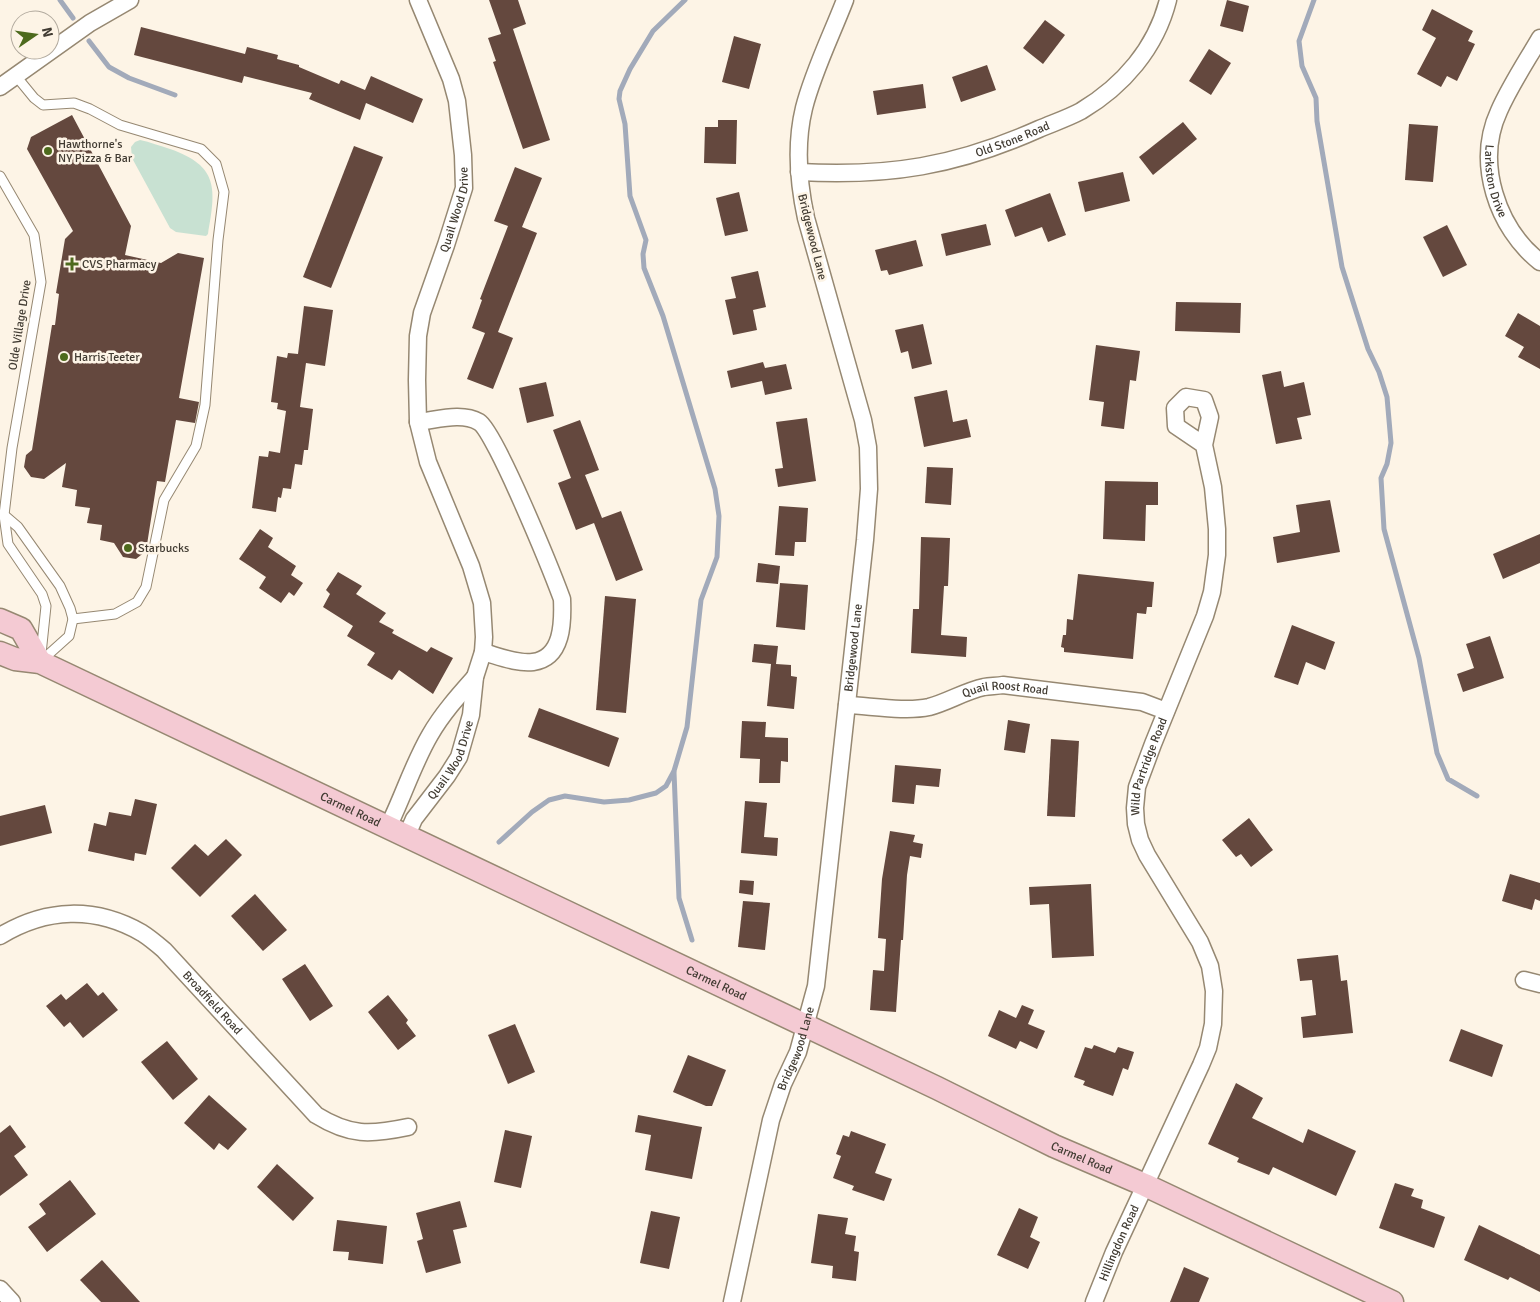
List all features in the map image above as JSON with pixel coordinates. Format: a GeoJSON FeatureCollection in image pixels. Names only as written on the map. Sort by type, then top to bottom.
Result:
{"type":"FeatureCollection","features":[{"type":"Feature","properties":{"kind":"main road"},"geometry":{"type":"LineString","coordinates":[[0,620],[21,629],[40,662]]}},
{"type":"Feature","properties":{"kind":"main road","name":"Carmel Road"},"geometry":{"type":"LineString","coordinates":[[0,653],[15,660],[40,662],[1054,1146],[1145,1185],[1392,1302]]}},
{"type":"Feature","properties":{"kind":"street"},"geometry":{"type":"LineString","coordinates":[[0,87],[90,23],[130,0]]}},
{"type":"Feature","properties":{"kind":"street","name":"Quail Wood Drive"},"geometry":{"type":"LineString","coordinates":[[397,831],[414,819],[459,757],[471,715],[475,677],[483,652],[484,637],[482,603],[471,566],[428,462],[418,422],[416,380],[418,336],[422,313],[464,188],[463,154],[456,101],[451,80],[418,0]]}},
{"type":"Feature","properties":{"kind":"street","name":"Bridgewood Lane"},"geometry":{"type":"LineString","coordinates":[[732,1302],[771,1120],[798,1052],[816,986],[870,489],[868,447],[864,420],[806,218],[799,172],[799,136],[804,108],[810,87],[846,0]]}},
{"type":"Feature","properties":{"kind":"street","name":"Old Stone Road"},"geometry":{"type":"LineString","coordinates":[[799,172],[829,174],[877,173],[941,164],[987,151],[1080,111],[1106,95],[1134,66],[1157,30],[1168,0]]}},
{"type":"Feature","properties":{"kind":"street","name":"Larkston Drive"},"geometry":{"type":"LineString","coordinates":[[1540,38],[1498,112],[1491,138],[1490,164],[1496,199],[1506,223],[1521,244],[1540,262]]}},
{"type":"Feature","properties":{"kind":"street"},"geometry":{"type":"LineString","coordinates":[[418,422],[464,417],[477,421],[484,426],[499,452],[562,598],[563,615],[558,643],[549,654],[532,662],[483,652]]}},
{"type":"Feature","properties":{"kind":"street","name":"Wild Partridge Road"},"geometry":{"type":"LineString","coordinates":[[1145,1185],[1202,1065],[1212,1031],[1214,1014],[1214,992],[1210,966],[1200,942],[1147,855],[1136,824],[1135,808],[1137,787],[1205,616],[1212,592],[1217,555],[1218,528],[1214,495],[1204,445]]}},
{"type":"Feature","properties":{"kind":"street","name":"Quail Wood Drive"},"geometry":{"type":"LineString","coordinates":[[397,831],[414,764],[430,733],[455,699],[475,677]]}},
{"type":"Feature","properties":{"kind":"street","name":"Quail Roost Road"},"geometry":{"type":"LineString","coordinates":[[847,705],[922,708],[952,700],[967,692],[985,687],[1004,686],[1142,702],[1166,711]]}},
{"type":"Feature","properties":{"kind":"street","name":"Broadfield Road"},"geometry":{"type":"LineString","coordinates":[[0,936],[18,925],[34,919],[59,914],[76,913],[101,916],[122,923],[144,934],[164,950],[316,1114],[342,1128],[357,1132],[380,1133],[408,1127]]}},
{"type":"Feature","properties":{"kind":"street"},"geometry":{"type":"LineString","coordinates":[[1524,980],[1540,984]]}},
{"type":"Feature","properties":{"kind":"street","name":"Hillingdon Road"},"geometry":{"type":"LineString","coordinates":[[1094,1302],[1145,1185]]}},
{"type":"Feature","properties":{"kind":"street"},"geometry":{"type":"LineString","coordinates":[[0,1289],[12,1302]]}},
{"type":"Feature","properties":{"kind":"lane"},"geometry":{"type":"LineString","coordinates":[[16,76],[34,98],[43,105],[74,103],[120,125],[201,149],[216,164],[224,192],[218,240],[205,405],[196,446],[164,500],[146,587],[137,602],[115,614],[73,619]]}},
{"type":"Feature","properties":{"kind":"lane","name":"Olde Village Drive"},"geometry":{"type":"LineString","coordinates":[[0,176],[34,235],[41,282],[12,448],[4,515],[8,544],[42,594],[46,606],[40,662]]}},
{"type":"Feature","properties":{"kind":"lane"},"geometry":{"type":"LineString","coordinates":[[4,515],[18,527],[60,586],[73,619],[69,636],[40,662]]}},
{"type":"Feature","properties":{"kind":"green space"},"geometry":{"type":"Polygon","coordinates":[[[140,140],[186,156],[198,163],[206,172],[210,181],[212,204],[208,234],[206,236],[176,232],[170,228],[132,158],[131,147],[140,140]]]}},
{"type":"Feature","properties":{"kind":"building"},"geometry":{"type":"Polygon","coordinates":[[[489,0],[518,0],[526,24],[513,29],[550,140],[523,149],[493,62],[496,61],[488,38],[501,34],[489,0]]]}},
{"type":"Feature","properties":{"kind":"building"},"geometry":{"type":"Polygon","coordinates":[[[1227,0],[1249,6],[1243,32],[1220,26],[1227,0]]]}},
{"type":"Feature","properties":{"kind":"building"},"geometry":{"type":"Polygon","coordinates":[[[1432,9],[1473,31],[1468,41],[1475,44],[1457,81],[1447,76],[1441,87],[1417,74],[1436,38],[1422,30],[1432,9]]]}},
{"type":"Feature","properties":{"kind":"building"},"geometry":{"type":"Polygon","coordinates":[[[1045,20],[1065,35],[1043,64],[1023,48],[1045,20]]]}},
{"type":"Feature","properties":{"kind":"building"},"geometry":{"type":"Polygon","coordinates":[[[141,27],[245,54],[247,47],[278,55],[277,59],[299,65],[299,67],[339,84],[341,80],[365,90],[371,76],[423,99],[413,123],[366,103],[360,120],[309,99],[312,93],[244,76],[242,83],[134,55],[141,27]]]}},
{"type":"Feature","properties":{"kind":"building"},"geometry":{"type":"Polygon","coordinates":[[[734,36],[761,44],[749,89],[722,82],[734,36]]]}},
{"type":"Feature","properties":{"kind":"building"},"geometry":{"type":"Polygon","coordinates":[[[1209,49],[1231,63],[1211,95],[1189,81],[1209,49]]]}},
{"type":"Feature","properties":{"kind":"building"},"geometry":{"type":"Polygon","coordinates":[[[987,65],[996,90],[961,102],[952,77],[987,65]]]}},
{"type":"Feature","properties":{"kind":"building"},"geometry":{"type":"Polygon","coordinates":[[[923,84],[926,108],[877,115],[873,91],[923,84]]]}},
{"type":"Feature","properties":{"kind":"building"},"geometry":{"type":"Polygon","coordinates":[[[72,115],[131,226],[125,255],[161,263],[178,253],[204,258],[179,398],[199,402],[195,423],[176,420],[165,482],[157,481],[146,551],[136,559],[123,557],[114,543],[100,540],[102,525],[87,523],[90,508],[75,506],[77,490],[62,487],[66,463],[44,479],[31,477],[24,467],[26,455],[32,450],[52,325],[55,325],[59,294],[56,293],[65,239],[73,231],[27,149],[31,137],[72,115]]]}},
{"type":"Feature","properties":{"kind":"building"},"geometry":{"type":"Polygon","coordinates":[[[718,120],[737,120],[736,164],[704,163],[705,127],[718,127],[718,120]]]}},
{"type":"Feature","properties":{"kind":"building"},"geometry":{"type":"Polygon","coordinates":[[[1183,122],[1197,139],[1153,175],[1139,157],[1183,122]]]}},
{"type":"Feature","properties":{"kind":"building"},"geometry":{"type":"Polygon","coordinates":[[[1409,124],[1438,126],[1433,182],[1405,180],[1409,124]]]}},
{"type":"Feature","properties":{"kind":"building"},"geometry":{"type":"Polygon","coordinates":[[[354,146],[383,157],[331,288],[303,277],[354,146]]]}},
{"type":"Feature","properties":{"kind":"building"},"geometry":{"type":"Polygon","coordinates":[[[515,167],[542,178],[522,227],[537,233],[498,332],[513,338],[493,389],[467,379],[485,333],[472,328],[482,300],[480,299],[508,226],[494,221],[515,167]]]}},
{"type":"Feature","properties":{"kind":"building"},"geometry":{"type":"Polygon","coordinates":[[[1123,172],[1130,201],[1085,212],[1078,182],[1123,172]]]}},
{"type":"Feature","properties":{"kind":"building"},"geometry":{"type":"Polygon","coordinates":[[[739,192],[748,231],[725,236],[716,198],[739,192]]]}},
{"type":"Feature","properties":{"kind":"building"},"geometry":{"type":"Polygon","coordinates":[[[1050,193],[1066,235],[1048,242],[1042,227],[1015,237],[1005,210],[1050,193]]]}},
{"type":"Feature","properties":{"kind":"building"},"geometry":{"type":"Polygon","coordinates":[[[986,224],[991,245],[946,256],[941,234],[986,224]]]}},
{"type":"Feature","properties":{"kind":"building"},"geometry":{"type":"Polygon","coordinates":[[[1447,225],[1467,265],[1443,277],[1423,237],[1447,225]]]}},
{"type":"Feature","properties":{"kind":"building"},"geometry":{"type":"Polygon","coordinates":[[[916,240],[923,266],[889,275],[887,270],[881,271],[875,250],[916,240]]]}},
{"type":"Feature","properties":{"kind":"building"},"geometry":{"type":"Polygon","coordinates":[[[758,271],[766,307],[753,310],[757,330],[733,335],[725,300],[736,298],[731,277],[758,271]]]}},
{"type":"Feature","properties":{"kind":"building"},"geometry":{"type":"Polygon","coordinates":[[[1176,302],[1241,303],[1240,333],[1175,331],[1176,302]]]}},
{"type":"Feature","properties":{"kind":"building"},"geometry":{"type":"Polygon","coordinates":[[[304,306],[333,310],[325,366],[306,363],[300,407],[313,409],[308,450],[304,450],[302,465],[295,464],[291,489],[283,488],[281,498],[278,497],[276,512],[252,508],[259,456],[268,457],[269,451],[280,453],[286,411],[277,409],[278,403],[271,402],[277,356],[287,358],[288,353],[298,354],[304,306]]]}},
{"type":"Feature","properties":{"kind":"building"},"geometry":{"type":"Polygon","coordinates":[[[1518,313],[1540,326],[1540,369],[1518,357],[1524,347],[1505,336],[1518,313]]]}},
{"type":"Feature","properties":{"kind":"building"},"geometry":{"type":"Polygon","coordinates":[[[923,324],[932,364],[912,369],[908,351],[901,353],[895,330],[923,324]]]}},
{"type":"Feature","properties":{"kind":"building"},"geometry":{"type":"Polygon","coordinates":[[[1096,345],[1140,351],[1136,381],[1130,380],[1124,429],[1101,426],[1104,402],[1089,400],[1096,345]]]}},
{"type":"Feature","properties":{"kind":"building"},"geometry":{"type":"Polygon","coordinates":[[[763,362],[765,368],[786,364],[792,389],[765,395],[762,381],[731,388],[727,371],[763,362]]]}},
{"type":"Feature","properties":{"kind":"building"},"geometry":{"type":"Polygon","coordinates":[[[1281,371],[1284,387],[1304,382],[1311,415],[1297,418],[1302,439],[1276,444],[1262,375],[1281,371]]]}},
{"type":"Feature","properties":{"kind":"building"},"geometry":{"type":"Polygon","coordinates":[[[546,382],[554,416],[527,423],[519,388],[546,382]]]}},
{"type":"Feature","properties":{"kind":"building"},"geometry":{"type":"Polygon","coordinates":[[[947,390],[953,422],[967,419],[971,437],[924,447],[914,397],[947,390]]]}},
{"type":"Feature","properties":{"kind":"building"},"geometry":{"type":"Polygon","coordinates":[[[807,418],[816,481],[778,487],[775,469],[783,468],[776,422],[807,418]]]}},
{"type":"Feature","properties":{"kind":"building"},"geometry":{"type":"Polygon","coordinates":[[[580,420],[599,470],[585,475],[602,518],[621,511],[643,570],[616,581],[594,523],[576,530],[558,483],[571,478],[553,430],[580,420]]]}},
{"type":"Feature","properties":{"kind":"building"},"geometry":{"type":"Polygon","coordinates":[[[927,467],[953,468],[951,505],[925,503],[927,467]]]}},
{"type":"Feature","properties":{"kind":"building"},"geometry":{"type":"Polygon","coordinates":[[[1105,481],[1158,482],[1158,505],[1146,505],[1145,541],[1103,539],[1105,481]]]}},
{"type":"Feature","properties":{"kind":"building"},"geometry":{"type":"Polygon","coordinates":[[[1330,500],[1340,552],[1277,563],[1273,537],[1300,532],[1296,505],[1330,500]]]}},
{"type":"Feature","properties":{"kind":"building"},"geometry":{"type":"Polygon","coordinates":[[[779,506],[808,508],[806,542],[795,542],[794,556],[775,555],[779,506]]]}},
{"type":"Feature","properties":{"kind":"building"},"geometry":{"type":"Polygon","coordinates":[[[260,529],[273,538],[268,547],[296,566],[291,575],[303,583],[294,596],[289,592],[281,603],[259,588],[266,577],[239,559],[260,529]]]}},
{"type":"Feature","properties":{"kind":"building"},"geometry":{"type":"Polygon","coordinates":[[[1540,534],[1540,563],[1503,579],[1493,554],[1540,534]]]}},
{"type":"Feature","properties":{"kind":"building"},"geometry":{"type":"Polygon","coordinates":[[[921,537],[950,538],[948,586],[944,586],[941,635],[967,637],[966,657],[911,653],[913,609],[919,609],[921,537]]]}},
{"type":"Feature","properties":{"kind":"building"},"geometry":{"type":"Polygon","coordinates":[[[758,563],[780,566],[778,584],[756,582],[758,563]]]}},
{"type":"Feature","properties":{"kind":"building"},"geometry":{"type":"Polygon","coordinates":[[[338,572],[362,586],[356,594],[386,613],[379,622],[394,630],[392,633],[427,652],[431,647],[453,658],[433,694],[399,670],[392,680],[367,665],[375,653],[347,636],[353,626],[323,607],[330,594],[326,590],[338,572]]]}},
{"type":"Feature","properties":{"kind":"building"},"geometry":{"type":"Polygon","coordinates":[[[1078,574],[1154,582],[1152,607],[1147,607],[1146,614],[1137,613],[1133,659],[1064,652],[1064,648],[1061,647],[1063,635],[1066,635],[1067,619],[1073,620],[1078,574]]]}},
{"type":"Feature","properties":{"kind":"building"},"geometry":{"type":"Polygon","coordinates":[[[780,583],[808,585],[805,630],[776,627],[780,583]]]}},
{"type":"Feature","properties":{"kind":"building"},"geometry":{"type":"Polygon","coordinates":[[[605,596],[636,599],[626,713],[596,710],[605,596]]]}},
{"type":"Feature","properties":{"kind":"building"},"geometry":{"type":"Polygon","coordinates":[[[1292,625],[1335,642],[1325,670],[1306,662],[1298,685],[1274,677],[1292,625]]]}},
{"type":"Feature","properties":{"kind":"building"},"geometry":{"type":"Polygon","coordinates":[[[1490,636],[1504,678],[1463,692],[1457,674],[1474,668],[1466,644],[1490,636]]]}},
{"type":"Feature","properties":{"kind":"building"},"geometry":{"type":"Polygon","coordinates":[[[754,644],[778,646],[776,664],[791,665],[791,676],[797,677],[794,709],[767,706],[771,664],[752,662],[754,644]]]}},
{"type":"Feature","properties":{"kind":"building"},"geometry":{"type":"Polygon","coordinates":[[[539,708],[619,738],[609,767],[528,737],[539,708]]]}},
{"type":"Feature","properties":{"kind":"building"},"geometry":{"type":"Polygon","coordinates":[[[1008,720],[1030,724],[1025,753],[1004,750],[1008,720]]]}},
{"type":"Feature","properties":{"kind":"building"},"geometry":{"type":"Polygon","coordinates":[[[742,721],[766,722],[765,737],[788,738],[788,762],[781,761],[780,783],[759,783],[760,759],[740,758],[742,721]]]}},
{"type":"Feature","properties":{"kind":"building"},"geometry":{"type":"Polygon","coordinates":[[[1051,739],[1079,741],[1075,817],[1047,816],[1051,739]]]}},
{"type":"Feature","properties":{"kind":"building"},"geometry":{"type":"Polygon","coordinates":[[[895,765],[941,769],[939,787],[916,785],[914,804],[892,802],[895,765]]]}},
{"type":"Feature","properties":{"kind":"building"},"geometry":{"type":"Polygon","coordinates":[[[135,799],[157,804],[146,855],[135,853],[134,861],[88,851],[94,823],[106,826],[109,812],[131,816],[135,799]]]}},
{"type":"Feature","properties":{"kind":"building"},"geometry":{"type":"Polygon","coordinates":[[[745,801],[767,803],[764,837],[778,838],[777,856],[741,853],[745,801]]]}},
{"type":"Feature","properties":{"kind":"building"},"geometry":{"type":"Polygon","coordinates":[[[45,805],[52,833],[0,846],[0,816],[45,805]]]}},
{"type":"Feature","properties":{"kind":"building"},"geometry":{"type":"Polygon","coordinates":[[[1249,818],[1273,850],[1251,867],[1241,854],[1236,857],[1222,840],[1249,818]]]}},
{"type":"Feature","properties":{"kind":"building"},"geometry":{"type":"Polygon","coordinates":[[[890,831],[915,835],[913,842],[923,844],[921,858],[910,856],[896,1012],[870,1010],[873,970],[884,971],[886,939],[878,938],[882,879],[890,831]]]}},
{"type":"Feature","properties":{"kind":"building"},"geometry":{"type":"Polygon","coordinates":[[[226,839],[242,855],[200,897],[171,868],[195,844],[208,856],[226,839]]]}},
{"type":"Feature","properties":{"kind":"building"},"geometry":{"type":"Polygon","coordinates":[[[1510,874],[1540,883],[1540,901],[1535,899],[1532,910],[1502,901],[1510,874]]]}},
{"type":"Feature","properties":{"kind":"building"},"geometry":{"type":"Polygon","coordinates":[[[740,880],[754,881],[753,895],[739,893],[740,880]]]}},
{"type":"Feature","properties":{"kind":"building"},"geometry":{"type":"Polygon","coordinates":[[[1091,884],[1094,956],[1052,958],[1049,904],[1030,905],[1029,887],[1091,884]]]}},
{"type":"Feature","properties":{"kind":"building"},"geometry":{"type":"Polygon","coordinates":[[[255,894],[287,930],[263,951],[231,916],[255,894]]]}},
{"type":"Feature","properties":{"kind":"building"},"geometry":{"type":"Polygon","coordinates":[[[743,901],[770,903],[765,950],[738,947],[743,901]]]}},
{"type":"Feature","properties":{"kind":"building"},"geometry":{"type":"Polygon","coordinates":[[[1338,955],[1341,981],[1347,980],[1353,1033],[1303,1038],[1301,1017],[1316,1015],[1312,980],[1300,981],[1297,959],[1338,955]]]}},
{"type":"Feature","properties":{"kind":"building"},"geometry":{"type":"Polygon","coordinates":[[[305,964],[333,1006],[310,1021],[282,979],[305,964]]]}},
{"type":"Feature","properties":{"kind":"building"},"geometry":{"type":"Polygon","coordinates":[[[87,983],[98,996],[103,992],[118,1010],[83,1038],[70,1022],[64,1027],[46,1006],[61,994],[66,1000],[87,983]]]}},
{"type":"Feature","properties":{"kind":"building"},"geometry":{"type":"Polygon","coordinates":[[[388,995],[408,1020],[406,1023],[416,1036],[398,1050],[368,1012],[388,995]]]}},
{"type":"Feature","properties":{"kind":"building"},"geometry":{"type":"Polygon","coordinates":[[[1022,1005],[1034,1010],[1028,1024],[1045,1031],[1037,1049],[1020,1041],[1016,1049],[988,1036],[999,1010],[1016,1018],[1022,1005]]]}},
{"type":"Feature","properties":{"kind":"building"},"geometry":{"type":"Polygon","coordinates":[[[515,1024],[535,1072],[508,1084],[488,1035],[515,1024]]]}},
{"type":"Feature","properties":{"kind":"building"},"geometry":{"type":"Polygon","coordinates":[[[1461,1029],[1503,1045],[1492,1077],[1449,1061],[1461,1029]]]}},
{"type":"Feature","properties":{"kind":"building"},"geometry":{"type":"Polygon","coordinates":[[[167,1041],[198,1079],[173,1100],[141,1062],[167,1041]]]}},
{"type":"Feature","properties":{"kind":"building"},"geometry":{"type":"Polygon","coordinates":[[[1094,1045],[1115,1053],[1118,1047],[1134,1052],[1128,1070],[1123,1068],[1113,1096],[1083,1085],[1085,1081],[1074,1077],[1085,1047],[1092,1049],[1094,1045]]]}},
{"type":"Feature","properties":{"kind":"building"},"geometry":{"type":"Polygon","coordinates":[[[688,1055],[726,1070],[712,1106],[706,1106],[673,1092],[688,1055]]]}},
{"type":"Feature","properties":{"kind":"building"},"geometry":{"type":"Polygon","coordinates":[[[1236,1083],[1263,1098],[1252,1118],[1303,1143],[1308,1129],[1356,1151],[1336,1196],[1273,1167],[1269,1175],[1237,1162],[1239,1158],[1208,1144],[1236,1083]]]}},
{"type":"Feature","properties":{"kind":"building"},"geometry":{"type":"Polygon","coordinates":[[[209,1095],[247,1129],[228,1150],[219,1143],[214,1150],[184,1123],[209,1095]]]}},
{"type":"Feature","properties":{"kind":"building"},"geometry":{"type":"Polygon","coordinates":[[[638,1115],[702,1127],[692,1179],[645,1170],[651,1135],[635,1132],[638,1115]]]}},
{"type":"Feature","properties":{"kind":"building"},"geometry":{"type":"Polygon","coordinates":[[[10,1125],[26,1147],[14,1156],[28,1175],[0,1196],[0,1133],[10,1125]]]}},
{"type":"Feature","properties":{"kind":"building"},"geometry":{"type":"Polygon","coordinates":[[[505,1130],[532,1136],[521,1188],[494,1182],[505,1130]]]}},
{"type":"Feature","properties":{"kind":"building"},"geometry":{"type":"Polygon","coordinates":[[[851,1131],[886,1144],[875,1173],[892,1179],[884,1201],[852,1190],[854,1186],[833,1178],[841,1156],[836,1154],[843,1135],[849,1137],[851,1131]]]}},
{"type":"Feature","properties":{"kind":"building"},"geometry":{"type":"Polygon","coordinates":[[[277,1164],[314,1198],[293,1221],[257,1187],[277,1164]]]}},
{"type":"Feature","properties":{"kind":"building"},"geometry":{"type":"Polygon","coordinates":[[[70,1180],[96,1214],[47,1252],[28,1227],[46,1214],[39,1204],[70,1180]]]}},
{"type":"Feature","properties":{"kind":"building"},"geometry":{"type":"Polygon","coordinates":[[[1395,1183],[1414,1189],[1411,1196],[1423,1200],[1421,1208],[1445,1217],[1434,1248],[1379,1228],[1395,1183]]]}},
{"type":"Feature","properties":{"kind":"building"},"geometry":{"type":"Polygon","coordinates":[[[460,1201],[467,1227],[453,1230],[461,1263],[426,1273],[417,1241],[423,1239],[416,1213],[460,1201]]]}},
{"type":"Feature","properties":{"kind":"building"},"geometry":{"type":"Polygon","coordinates":[[[1019,1208],[1038,1217],[1030,1237],[1040,1242],[1028,1269],[997,1255],[1019,1208]]]}},
{"type":"Feature","properties":{"kind":"building"},"geometry":{"type":"Polygon","coordinates":[[[651,1211],[680,1217],[669,1269],[640,1263],[651,1211]]]}},
{"type":"Feature","properties":{"kind":"building"},"geometry":{"type":"Polygon","coordinates":[[[818,1214],[848,1218],[845,1234],[856,1236],[854,1251],[859,1252],[856,1281],[832,1278],[833,1266],[811,1263],[818,1214]]]}},
{"type":"Feature","properties":{"kind":"building"},"geometry":{"type":"Polygon","coordinates":[[[337,1220],[387,1226],[383,1264],[348,1260],[349,1252],[333,1251],[337,1220]]]}},
{"type":"Feature","properties":{"kind":"building"},"geometry":{"type":"Polygon","coordinates":[[[1479,1225],[1540,1255],[1540,1292],[1510,1277],[1508,1280],[1464,1260],[1479,1225]]]}},
{"type":"Feature","properties":{"kind":"building"},"geometry":{"type":"Polygon","coordinates":[[[102,1260],[140,1302],[101,1302],[80,1280],[102,1260]]]}},
{"type":"Feature","properties":{"kind":"building"},"geometry":{"type":"Polygon","coordinates":[[[1184,1267],[1209,1278],[1199,1302],[1170,1302],[1184,1267]]]}},
{"type":"Feature","properties":{"kind":"waterway"},"geometry":{"type":"LineString","coordinates":[[60,0],[73,18]]}},
{"type":"Feature","properties":{"kind":"waterway"},"geometry":{"type":"LineString","coordinates":[[499,842],[532,812],[549,800],[565,796],[604,802],[629,800],[656,793],[666,786],[674,771],[687,727],[701,600],[717,557],[719,516],[715,489],[663,316],[644,268],[643,254],[646,240],[630,196],[625,124],[619,99],[620,91],[630,69],[653,31],[685,0]]}},
{"type":"Feature","properties":{"kind":"waterway"},"geometry":{"type":"LineString","coordinates":[[1314,0],[1299,41],[1302,66],[1316,98],[1317,121],[1342,267],[1368,349],[1379,372],[1387,397],[1391,443],[1387,464],[1381,478],[1384,529],[1419,658],[1437,753],[1448,779],[1477,796]]}},
{"type":"Feature","properties":{"kind":"waterway"},"geometry":{"type":"LineString","coordinates":[[89,41],[109,67],[129,78],[175,95]]}},
{"type":"Feature","properties":{"kind":"waterway"},"geometry":{"type":"LineString","coordinates":[[674,772],[679,898],[692,940]]}},
{"type":"Feature","properties":{"kind":"place","name":"Hawthorne's NY Pizza & Bar"},"geometry":{"type":"Point","coordinates":[48,151]}},
{"type":"Feature","properties":{"kind":"place","name":"CVS Pharmacy"},"geometry":{"type":"Point","coordinates":[72,264]}},
{"type":"Feature","properties":{"kind":"place","name":"Harris Teeter"},"geometry":{"type":"Point","coordinates":[64,357]}},
{"type":"Feature","properties":{"kind":"place","name":"Starbucks"},"geometry":{"type":"Point","coordinates":[128,548]}}]}
